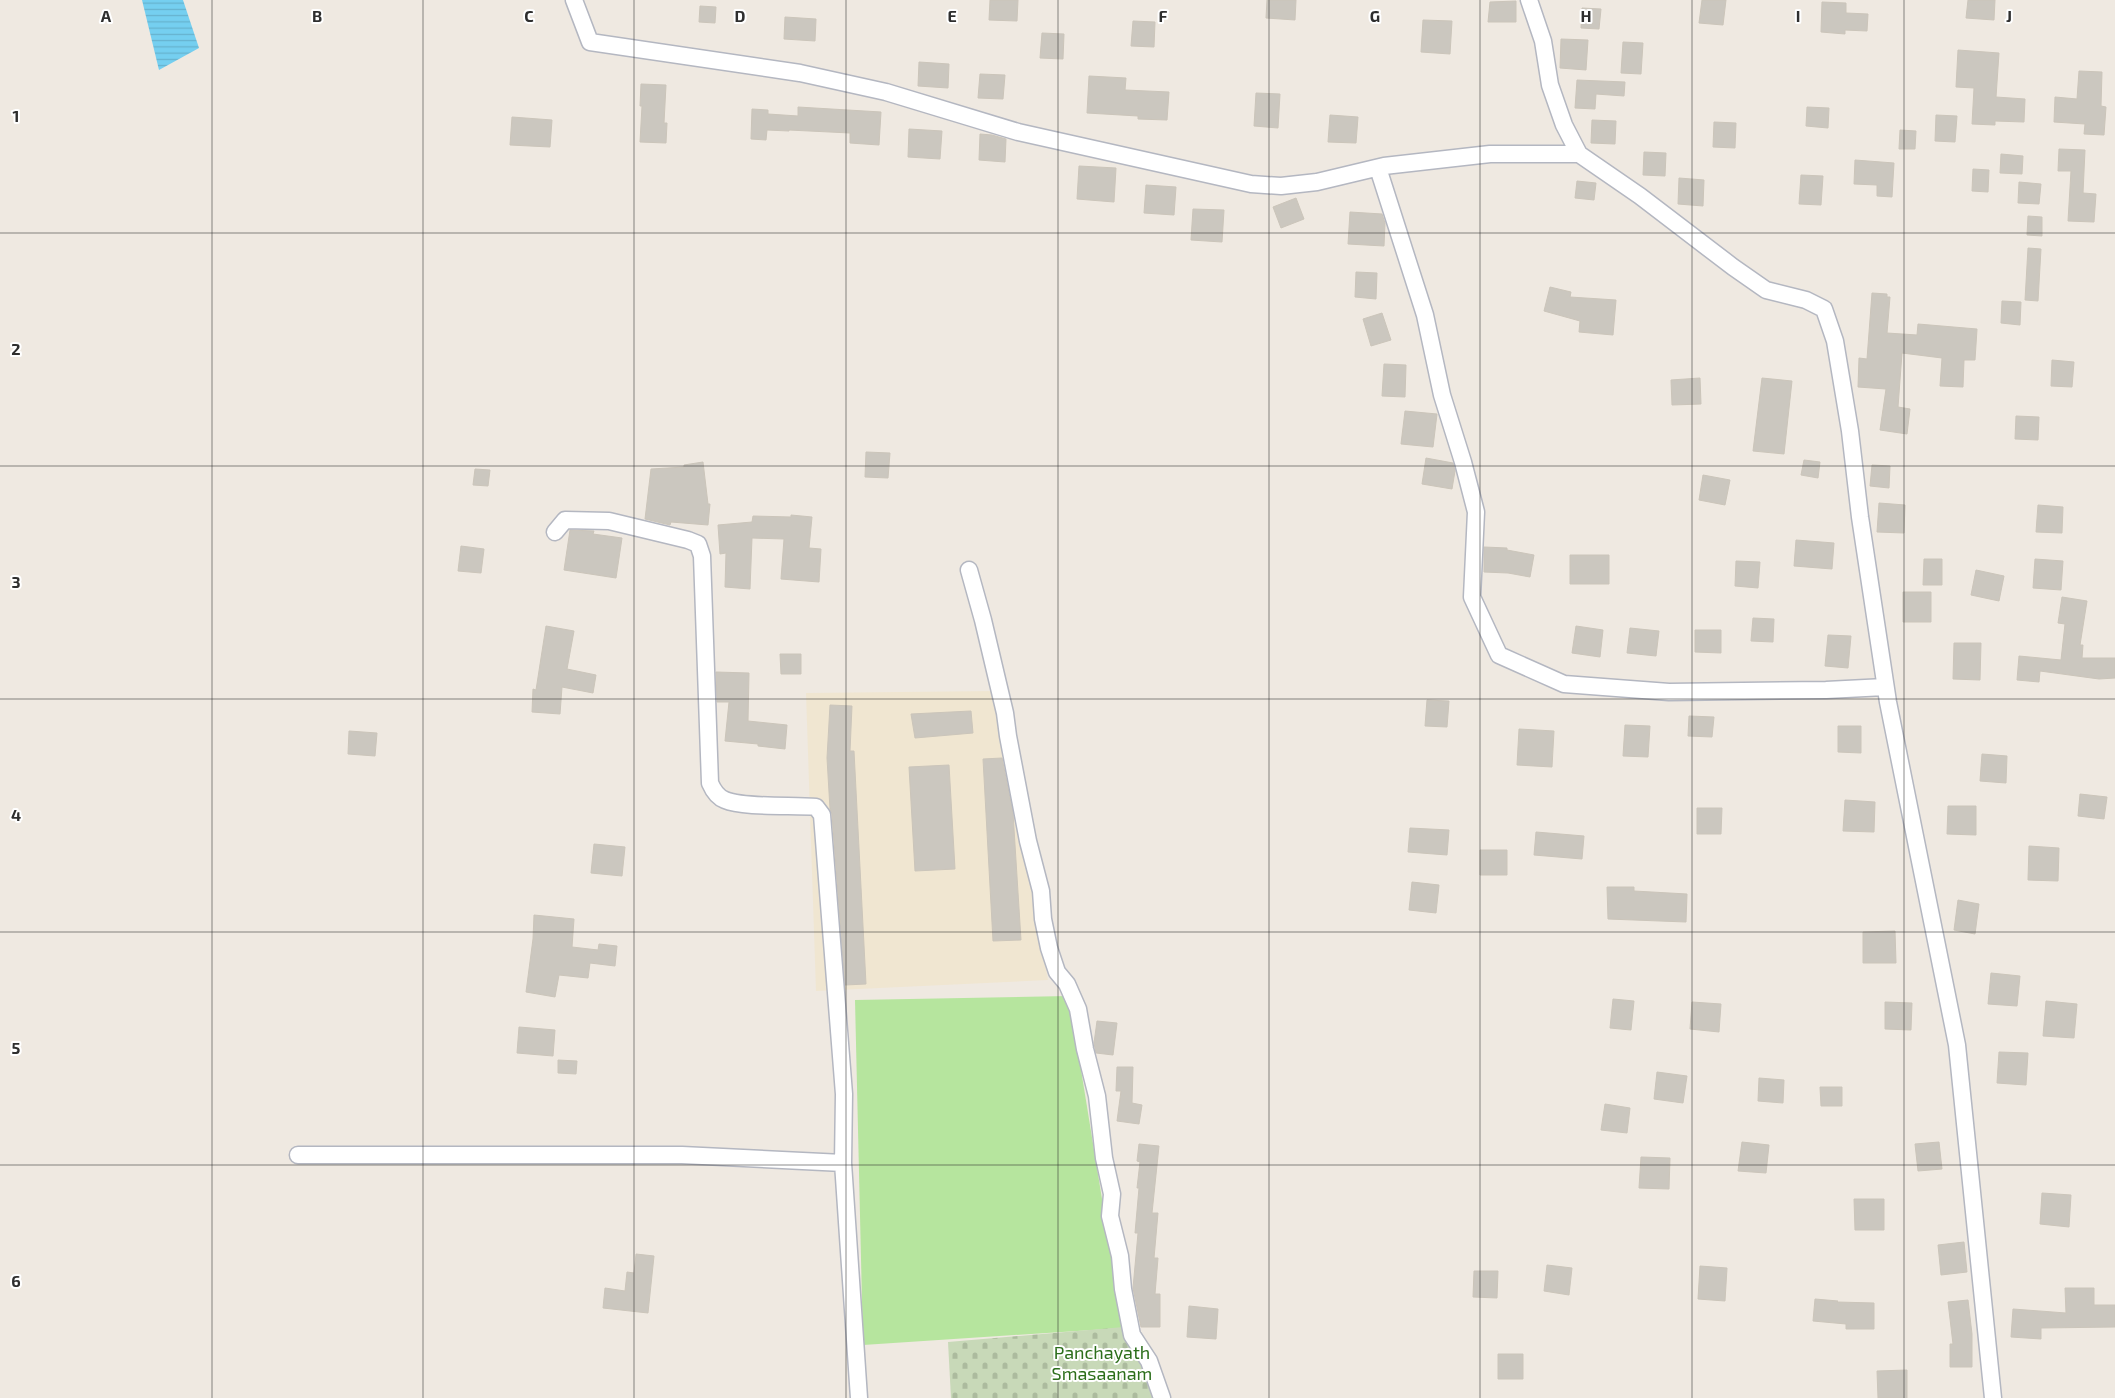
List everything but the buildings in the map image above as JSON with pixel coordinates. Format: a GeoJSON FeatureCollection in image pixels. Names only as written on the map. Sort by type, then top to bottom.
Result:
{"type":"FeatureCollection","features":[{"type":"Feature","properties":{"kind":"street"},"geometry":{"type":"LineString","coordinates":[[574,0],[590,42],[800,73],[886,92],[1018,132],[1251,184],[1281,186],[1318,182],[1378,168],[1490,154],[1579,154]]}},
{"type":"Feature","properties":{"kind":"street"},"geometry":{"type":"LineString","coordinates":[[1528,0],[1543,41],[1550,85],[1564,125],[1579,154],[1640,196],[1766,290],[1806,300],[1824,309],[1835,340],[1850,431],[1861,526],[1886,687],[1957,1045],[1994,1398]]}},
{"type":"Feature","properties":{"kind":"street"},"geometry":{"type":"LineString","coordinates":[[1378,168],[1425,315],[1442,395],[1476,512],[1472,597],[1499,655],[1564,684],[1669,692],[1826,690],[1886,687]]}},
{"type":"Feature","properties":{"kind":"street"},"geometry":{"type":"LineString","coordinates":[[554,532],[565,520],[609,521],[698,544],[702,556],[710,783],[714,792],[723,800],[739,804],[816,806],[822,814],[844,1094],[843,1163],[859,1398]]}},
{"type":"Feature","properties":{"kind":"street"},"geometry":{"type":"LineString","coordinates":[[968,570],[983,620],[1005,713],[1028,841],[1041,891],[1043,919],[1049,948],[1057,972],[1067,984],[1078,1009],[1085,1049],[1097,1096],[1104,1158],[1112,1194],[1110,1216],[1120,1256],[1123,1289],[1132,1335],[1148,1362],[1162,1398]]}},
{"type":"Feature","properties":{"kind":"street"},"geometry":{"type":"LineString","coordinates":[[298,1155],[682,1155],[843,1163]]}},
{"type":"Feature","properties":{"kind":"shaded area"},"geometry":{"type":"Polygon","coordinates":[[[997,691],[1048,980],[816,991],[806,693],[997,691]]]}},
{"type":"Feature","properties":{"kind":"green space"},"geometry":{"type":"Polygon","coordinates":[[[1069,996],[1123,1328],[863,1345],[855,1000],[1069,996]]]}},
{"type":"Feature","properties":{"kind":"green space","name":"Panchayath Smasaanam"},"geometry":{"type":"Polygon","coordinates":[[[1124,1327],[1156,1398],[951,1398],[948,1342],[1124,1327]]]}},
{"type":"Feature","properties":{"kind":"water"},"geometry":{"type":"Polygon","coordinates":[[[142,0],[183,0],[199,48],[159,70],[142,0]]]}}]}
